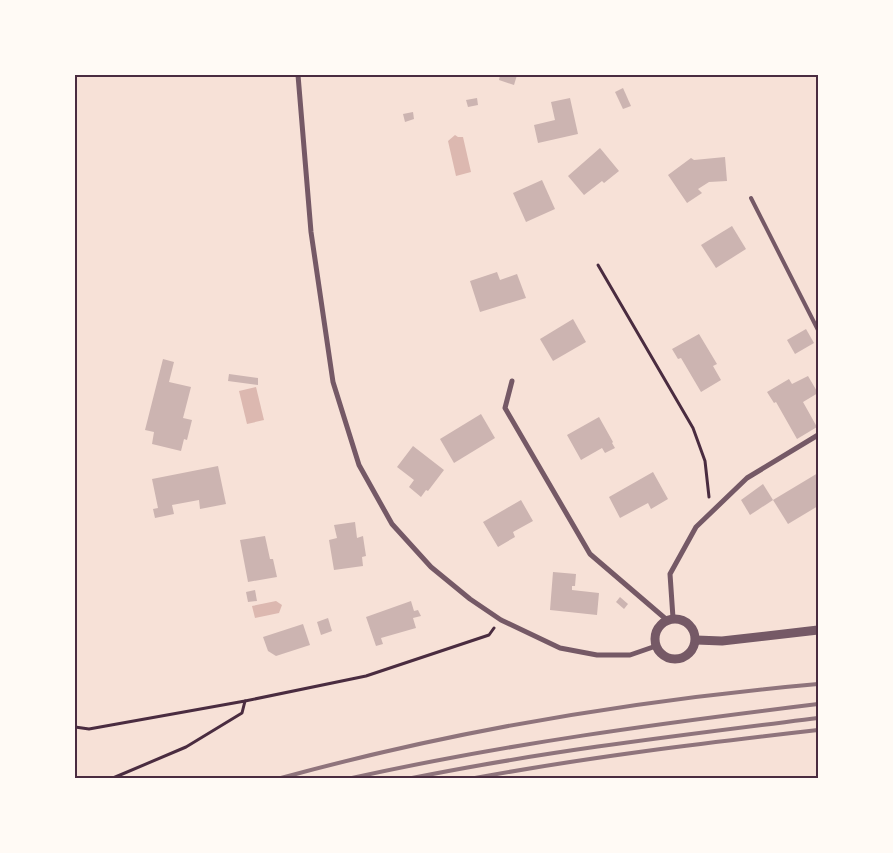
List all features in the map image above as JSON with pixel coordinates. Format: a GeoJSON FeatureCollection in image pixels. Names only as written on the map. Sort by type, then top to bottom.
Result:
{"type":"FeatureCollection","features":[{"type":"Feature","properties":{"kind":"street"},"geometry":{"type":"LineString","coordinates":[[298,75],[311,232],[333,382],[359,465],[392,524],[431,567],[470,600],[501,620],[560,648],[597,656],[630,655],[656,646]]}},
{"type":"Feature","properties":{"kind":"street"},"geometry":{"type":"LineString","coordinates":[[512,381],[505,408],[590,554],[670,619],[685,621],[692,627],[696,640],[695,647],[687,656],[676,660],[665,657],[656,646],[656,631],[660,625],[670,619]]}},
{"type":"Feature","properties":{"kind":"street"},"geometry":{"type":"LineString","coordinates":[[670,619],[670,574],[696,527],[747,478],[818,435]]}},
{"type":"Feature","properties":{"kind":"street"},"geometry":{"type":"LineString","coordinates":[[696,640],[722,642],[818,630]]}},
{"type":"Feature","properties":{"kind":"lane"},"geometry":{"type":"LineString","coordinates":[[751,198],[818,330]]}},
{"type":"Feature","properties":{"kind":"path"},"geometry":{"type":"LineString","coordinates":[[598,265],[693,428],[705,461],[711,512]]}},
{"type":"Feature","properties":{"kind":"path"},"geometry":{"type":"LineString","coordinates":[[75,727],[89,729],[245,701],[366,676],[489,635],[501,620]]}},
{"type":"Feature","properties":{"kind":"path"},"geometry":{"type":"LineString","coordinates":[[113,778],[186,747],[242,713],[245,701]]}},
{"type":"Feature","properties":{"kind":"shaded area"},"geometry":{"type":"Polygon","coordinates":[[[455,135],[463,137],[471,172],[456,176],[448,141],[455,135]]]}},
{"type":"Feature","properties":{"kind":"shaded area"},"geometry":{"type":"Polygon","coordinates":[[[256,387],[264,420],[247,424],[239,391],[256,387]]]}},
{"type":"Feature","properties":{"kind":"shaded area"},"geometry":{"type":"Polygon","coordinates":[[[276,601],[282,605],[279,613],[255,618],[252,606],[276,601]]]}},
{"type":"Feature","properties":{"kind":"building"},"geometry":{"type":"Polygon","coordinates":[[[500,75],[517,75],[514,85],[499,80],[500,75]]]}},
{"type":"Feature","properties":{"kind":"building"},"geometry":{"type":"Polygon","coordinates":[[[623,88],[631,106],[623,109],[615,92],[623,88]]]}},
{"type":"Feature","properties":{"kind":"building"},"geometry":{"type":"Polygon","coordinates":[[[477,98],[478,105],[468,107],[466,100],[477,98]]]}},
{"type":"Feature","properties":{"kind":"building"},"geometry":{"type":"Polygon","coordinates":[[[570,98],[578,134],[538,143],[534,125],[555,120],[551,102],[570,98]]]}},
{"type":"Feature","properties":{"kind":"building"},"geometry":{"type":"Polygon","coordinates":[[[413,112],[414,119],[405,122],[403,114],[413,112]]]}},
{"type":"Feature","properties":{"kind":"building"},"geometry":{"type":"Polygon","coordinates":[[[600,148],[619,171],[584,195],[568,176],[600,148]]]}},
{"type":"Feature","properties":{"kind":"building"},"geometry":{"type":"Polygon","coordinates":[[[725,157],[727,181],[709,182],[698,189],[702,193],[687,203],[668,175],[691,158],[694,160],[725,157]]]}},
{"type":"Feature","properties":{"kind":"building"},"geometry":{"type":"Polygon","coordinates":[[[542,180],[555,209],[526,222],[513,193],[542,180]]]}},
{"type":"Feature","properties":{"kind":"building"},"geometry":{"type":"Polygon","coordinates":[[[732,226],[746,249],[716,268],[701,245],[732,226]]]}},
{"type":"Feature","properties":{"kind":"building"},"geometry":{"type":"Polygon","coordinates":[[[497,272],[500,280],[517,274],[526,298],[480,312],[470,281],[497,272]]]}},
{"type":"Feature","properties":{"kind":"building"},"geometry":{"type":"Polygon","coordinates":[[[573,319],[586,342],[553,361],[540,339],[573,319]]]}},
{"type":"Feature","properties":{"kind":"building"},"geometry":{"type":"Polygon","coordinates":[[[806,329],[814,343],[795,354],[787,340],[806,329]]]}},
{"type":"Feature","properties":{"kind":"building"},"geometry":{"type":"Polygon","coordinates":[[[699,334],[717,364],[713,366],[721,380],[701,392],[681,358],[678,359],[672,349],[699,334]]]}},
{"type":"Feature","properties":{"kind":"building"},"geometry":{"type":"Polygon","coordinates":[[[163,359],[174,362],[169,382],[191,387],[183,418],[192,420],[187,440],[184,439],[181,451],[152,444],[154,432],[145,430],[163,359]]]}},
{"type":"Feature","properties":{"kind":"building"},"geometry":{"type":"Polygon","coordinates":[[[229,374],[258,378],[258,385],[228,381],[229,374]]]}},
{"type":"Feature","properties":{"kind":"building"},"geometry":{"type":"Polygon","coordinates":[[[808,376],[818,393],[803,402],[817,427],[797,439],[776,402],[774,403],[767,392],[789,379],[792,384],[808,376]]]}},
{"type":"Feature","properties":{"kind":"building"},"geometry":{"type":"Polygon","coordinates":[[[481,414],[495,438],[454,463],[440,439],[481,414]]]}},
{"type":"Feature","properties":{"kind":"building"},"geometry":{"type":"Polygon","coordinates":[[[599,417],[615,448],[605,453],[602,448],[581,460],[567,435],[599,417]]]}},
{"type":"Feature","properties":{"kind":"building"},"geometry":{"type":"Polygon","coordinates":[[[413,446],[444,470],[421,497],[409,487],[414,480],[397,467],[413,446]]]}},
{"type":"Feature","properties":{"kind":"building"},"geometry":{"type":"Polygon","coordinates":[[[218,466],[226,504],[200,509],[199,500],[172,505],[174,514],[155,518],[153,509],[158,508],[152,479],[218,466]]]}},
{"type":"Feature","properties":{"kind":"building"},"geometry":{"type":"Polygon","coordinates":[[[653,472],[668,499],[651,509],[648,503],[620,518],[609,497],[653,472]]]}},
{"type":"Feature","properties":{"kind":"building"},"geometry":{"type":"Polygon","coordinates":[[[818,473],[818,506],[788,524],[773,500],[818,473]]]}},
{"type":"Feature","properties":{"kind":"building"},"geometry":{"type":"Polygon","coordinates":[[[763,484],[773,500],[750,515],[741,500],[763,484]]]}},
{"type":"Feature","properties":{"kind":"building"},"geometry":{"type":"Polygon","coordinates":[[[521,500],[533,521],[513,532],[515,537],[498,547],[483,522],[521,500]]]}},
{"type":"Feature","properties":{"kind":"building"},"geometry":{"type":"Polygon","coordinates":[[[355,522],[357,538],[363,536],[366,556],[362,557],[363,566],[334,570],[329,540],[337,538],[334,525],[355,522]]]}},
{"type":"Feature","properties":{"kind":"building"},"geometry":{"type":"Polygon","coordinates":[[[265,536],[270,559],[273,559],[277,577],[248,582],[240,540],[265,536]]]}},
{"type":"Feature","properties":{"kind":"building"},"geometry":{"type":"Polygon","coordinates":[[[553,572],[576,574],[575,586],[572,586],[572,590],[599,593],[597,615],[550,610],[553,572]]]}},
{"type":"Feature","properties":{"kind":"building"},"geometry":{"type":"Polygon","coordinates":[[[255,590],[257,601],[248,602],[246,592],[255,590]]]}},
{"type":"Feature","properties":{"kind":"building"},"geometry":{"type":"Polygon","coordinates":[[[620,597],[628,604],[624,609],[616,602],[620,597]]]}},
{"type":"Feature","properties":{"kind":"building"},"geometry":{"type":"Polygon","coordinates":[[[411,601],[414,611],[418,610],[421,616],[413,618],[416,628],[381,638],[383,644],[376,646],[366,617],[411,601]]]}},
{"type":"Feature","properties":{"kind":"building"},"geometry":{"type":"Polygon","coordinates":[[[328,618],[332,631],[321,635],[317,622],[328,618]]]}},
{"type":"Feature","properties":{"kind":"building"},"geometry":{"type":"Polygon","coordinates":[[[303,624],[310,645],[276,656],[268,651],[263,637],[303,624]]]}},
{"type":"Feature","properties":{"kind":"railway"},"geometry":{"type":"LineString","coordinates":[[281,778],[413,745],[547,719],[682,699],[818,684]]}},
{"type":"Feature","properties":{"kind":"railway"},"geometry":{"type":"LineString","coordinates":[[352,778],[467,755],[584,735],[818,704]]}},
{"type":"Feature","properties":{"kind":"railway"},"geometry":{"type":"LineString","coordinates":[[412,778],[563,752],[818,718]]}},
{"type":"Feature","properties":{"kind":"railway"},"geometry":{"type":"LineString","coordinates":[[475,778],[646,751],[818,730]]}}]}
